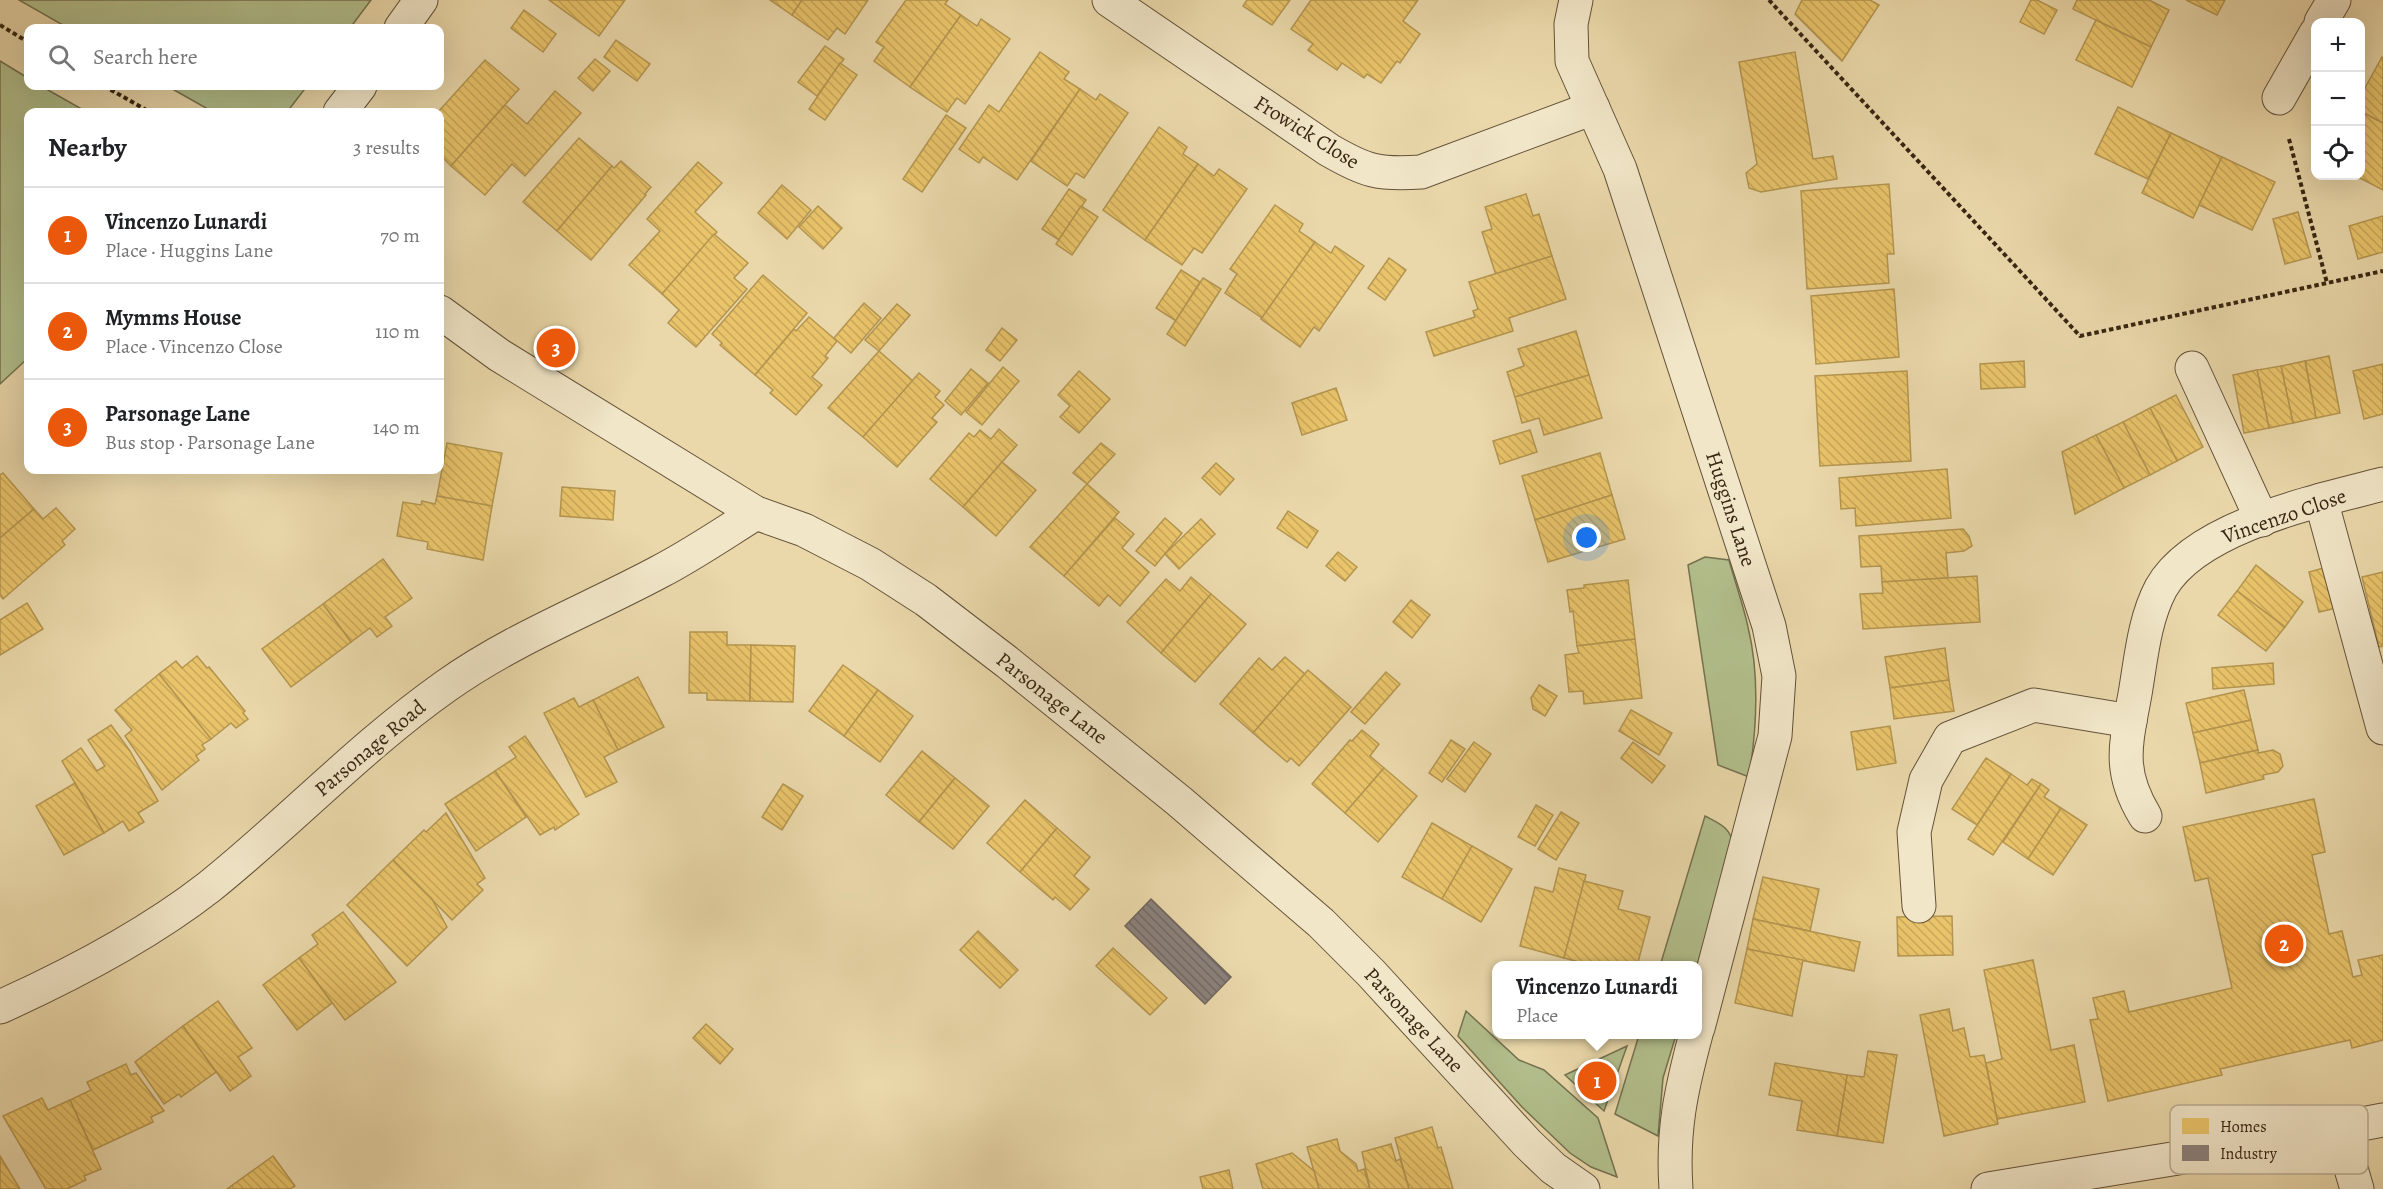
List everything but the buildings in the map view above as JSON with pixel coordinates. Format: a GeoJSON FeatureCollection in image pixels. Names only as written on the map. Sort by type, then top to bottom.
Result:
{"type":"FeatureCollection","features":[{"type":"Feature","properties":{"kind":"street"},"geometry":{"type":"LineString","coordinates":[[404,24],[422,0]]}},
{"type":"Feature","properties":{"kind":"street","name":"Frowick Close"},"geometry":{"type":"LineString","coordinates":[[1109,0],[1329,150],[1361,168],[1390,174],[1421,172],[1593,108]]}},
{"type":"Feature","properties":{"kind":"street","name":"Huggins Lane"},"geometry":{"type":"LineString","coordinates":[[1576,0],[1571,24],[1572,61],[1620,169],[1769,626],[1779,676],[1775,736],[1702,1013]]}},
{"type":"Feature","properties":{"kind":"street"},"geometry":{"type":"LineString","coordinates":[[2323,18],[2334,0]]}},
{"type":"Feature","properties":{"kind":"street"},"geometry":{"type":"LineString","coordinates":[[2279,98],[2311,42]]}},
{"type":"Feature","properties":{"kind":"street"},"geometry":{"type":"LineString","coordinates":[[343,108],[357,90]]}},
{"type":"Feature","properties":{"kind":"street","name":"Parsonage Lane"},"geometry":{"type":"LineString","coordinates":[[444,315],[499,355],[756,513],[804,530],[870,564],[926,600],[1092,729],[1321,923],[1371,973],[1527,1143],[1553,1168],[1584,1189]]}},
{"type":"Feature","properties":{"kind":"street"},"geometry":{"type":"LineString","coordinates":[[2192,368],[2262,520]]}},
{"type":"Feature","properties":{"kind":"street","name":"Vincenzo Close"},"geometry":{"type":"LineString","coordinates":[[2145,816],[2134,798],[2127,779],[2125,753],[2147,625],[2162,587],[2190,555],[2232,530],[2321,500],[2383,484]]}},
{"type":"Feature","properties":{"kind":"street"},"geometry":{"type":"LineString","coordinates":[[2321,500],[2383,728]]}},
{"type":"Feature","properties":{"kind":"street","name":"Parsonage Road"},"geometry":{"type":"LineString","coordinates":[[0,1007],[57,981],[130,940],[208,887],[366,749],[447,685],[533,634],[661,572],[756,513]]}},
{"type":"Feature","properties":{"kind":"street"},"geometry":{"type":"LineString","coordinates":[[1919,906],[1914,832],[1926,780],[1950,738],[2034,705],[2130,721]]}},
{"type":"Feature","properties":{"kind":"street"},"geometry":{"type":"LineString","coordinates":[[1676,1189],[1674,1154],[1680,1096],[1695,1039]]}},
{"type":"Feature","properties":{"kind":"street"},"geometry":{"type":"LineString","coordinates":[[2368,1123],[2383,1120]]}},
{"type":"Feature","properties":{"kind":"street"},"geometry":{"type":"LineString","coordinates":[[1988,1189],[2022,1186],[2170,1160]]}},
{"type":"Feature","properties":{"kind":"street"},"geometry":{"type":"LineString","coordinates":[[2353,1174],[2357,1189]]}},
{"type":"Feature","properties":{"kind":"path"},"geometry":{"type":"LineString","coordinates":[[1769,0],[2080,336],[2383,271]]}},
{"type":"Feature","properties":{"kind":"path"},"geometry":{"type":"LineString","coordinates":[[0,25],[24,40]]}},
{"type":"Feature","properties":{"kind":"path"},"geometry":{"type":"LineString","coordinates":[[111,90],[143,108]]}},
{"type":"Feature","properties":{"kind":"path"},"geometry":{"type":"LineString","coordinates":[[2279,98],[2327,283]]}},
{"type":"Feature","properties":{"kind":"green space"},"geometry":{"type":"Polygon","coordinates":[[[19,0],[371,0],[353,24],[61,24],[19,0]]]}},
{"type":"Feature","properties":{"kind":"green space"},"geometry":{"type":"Polygon","coordinates":[[[0,61],[24,76],[24,90],[48,90],[80,108],[24,108],[24,362],[0,384],[0,61]]]}},
{"type":"Feature","properties":{"kind":"green space"},"geometry":{"type":"Polygon","coordinates":[[[174,90],[304,90],[290,108],[206,108],[174,90]]]}},
{"type":"Feature","properties":{"kind":"green space"},"geometry":{"type":"Polygon","coordinates":[[[1705,557],[1729,560],[1752,645],[1756,702],[1749,777],[1718,765],[1688,565],[1705,557]]]}},
{"type":"Feature","properties":{"kind":"green space"},"geometry":{"type":"Polygon","coordinates":[[[1705,816],[1728,831],[1733,847],[1698,961],[1662,961],[1705,816]]]}},
{"type":"Feature","properties":{"kind":"green space"},"geometry":{"type":"Polygon","coordinates":[[[1466,1011],[1492,1035],[1492,1039],[1496,1039],[1519,1060],[1544,1070],[1598,1118],[1617,1177],[1591,1167],[1570,1153],[1522,1107],[1458,1036],[1466,1011]]]}},
{"type":"Feature","properties":{"kind":"green space"},"geometry":{"type":"Polygon","coordinates":[[[1638,1039],[1675,1039],[1663,1078],[1658,1136],[1615,1114],[1638,1039]]]}},
{"type":"Feature","properties":{"kind":"green space"},"geometry":{"type":"Polygon","coordinates":[[[1627,1046],[1604,1111],[1565,1075],[1627,1046]]]}},
{"type":"Feature","properties":{"kind":"place","name":"Parsonage Lane"},"geometry":{"type":"Point","coordinates":[556,348]}},
{"type":"Feature","properties":{"kind":"place","name":"Mymms House"},"geometry":{"type":"Point","coordinates":[2284,944]}},
{"type":"Feature","properties":{"kind":"place","name":"Vincenzo Lunardi"},"geometry":{"type":"Point","coordinates":[1597,1081]}}]}
